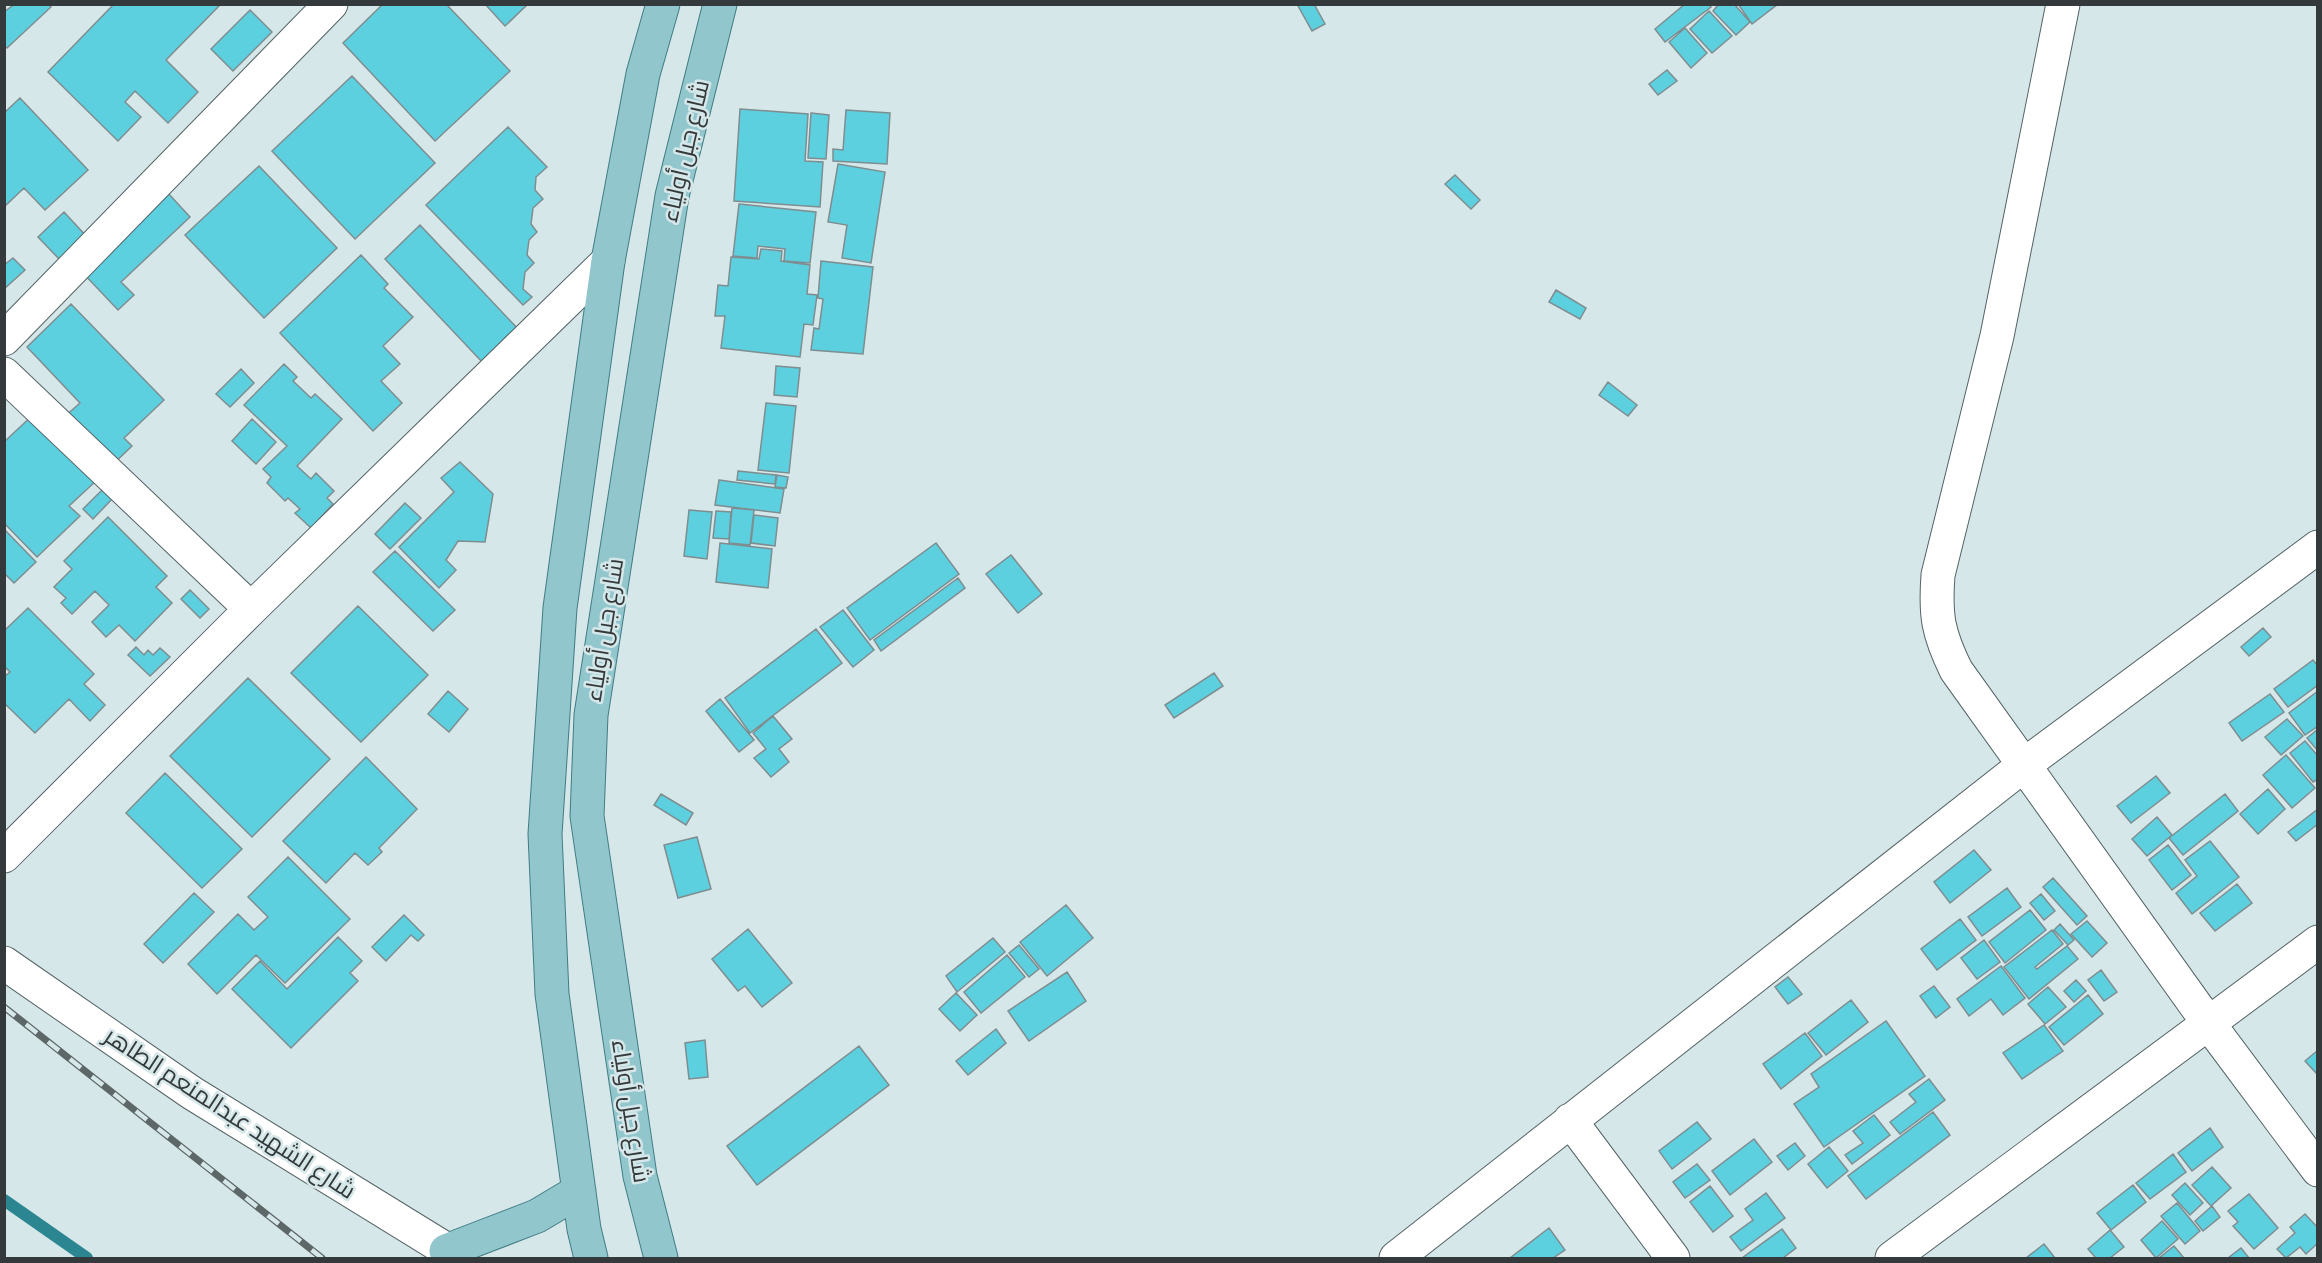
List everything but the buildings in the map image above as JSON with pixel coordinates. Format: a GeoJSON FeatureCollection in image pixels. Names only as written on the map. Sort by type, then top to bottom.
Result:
{"type":"FeatureCollection","features":[{"type":"Feature","properties":{"kind":"main road","name":"شارع جبل أولياء"},"geometry":{"type":"LineString","coordinates":[[591,1258],[579,1191],[552,994],[545,834],[560,608],[608,261],[644,74],[663,4]]}},
{"type":"Feature","properties":{"kind":"main road","name":"شارع جبل أولياء"},"geometry":{"type":"LineString","coordinates":[[661,1258],[640,1176],[587,816],[591,715],[672,196],[720,4]]}},
{"type":"Feature","properties":{"kind":"main road"},"geometry":{"type":"LineString","coordinates":[[453,1255],[537,1216],[579,1191]]}},
{"type":"Feature","properties":{"kind":"street"},"geometry":{"type":"LineString","coordinates":[[4,339],[331,4]]}},
{"type":"Feature","properties":{"kind":"street"},"geometry":{"type":"LineString","coordinates":[[2063,4],[2000,324],[1938,575],[1935,609],[1942,643],[1956,670],[2209,1024],[2318,1170]]}},
{"type":"Feature","properties":{"kind":"street"},"geometry":{"type":"LineString","coordinates":[[4,856],[251,609],[608,261]]}},
{"type":"Feature","properties":{"kind":"street"},"geometry":{"type":"LineString","coordinates":[[4,374],[251,609]]}},
{"type":"Feature","properties":{"kind":"street"},"geometry":{"type":"LineString","coordinates":[[1396,1258],[2024,765],[2318,547]]}},
{"type":"Feature","properties":{"kind":"street"},"geometry":{"type":"LineString","coordinates":[[1892,1258],[2318,942]]}},
{"type":"Feature","properties":{"kind":"street","name":"شارع الشهيد عبدالمنعم الطاهر"},"geometry":{"type":"LineString","coordinates":[[4,963],[192,1093],[453,1255]]}},
{"type":"Feature","properties":{"kind":"street"},"geometry":{"type":"LineString","coordinates":[[1570,1120],[1673,1258]]}},
{"type":"Feature","properties":{"kind":"waterway"},"geometry":{"type":"LineString","coordinates":[[4,1200],[87,1258]]}},
{"type":"Feature","properties":{"kind":"railway"},"geometry":{"type":"LineString","coordinates":[[4,1007],[322,1258]]}}]}
